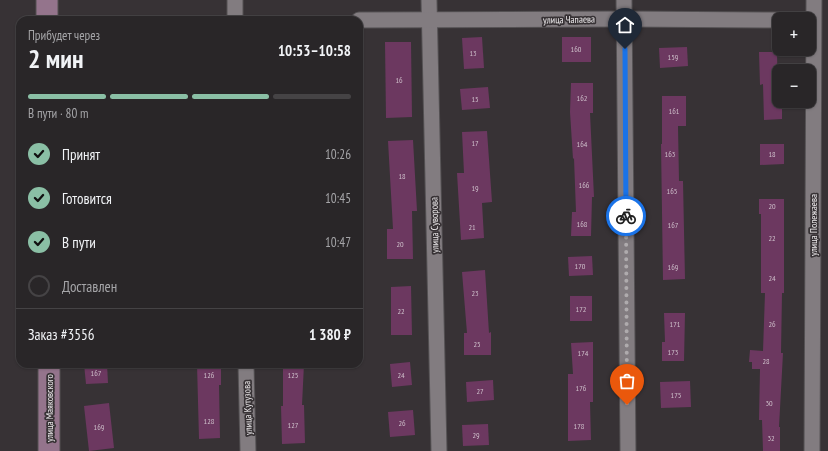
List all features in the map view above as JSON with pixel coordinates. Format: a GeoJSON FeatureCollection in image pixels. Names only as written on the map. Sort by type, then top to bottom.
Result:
{"type":"FeatureCollection","features":[{"type":"Feature","properties":{"kind":"main road"},"geometry":{"type":"LineString","coordinates":[[47,0],[47,16]]}},
{"type":"Feature","properties":{"kind":"main road","name":"улица Маяковского"},"geometry":{"type":"LineString","coordinates":[[49,368],[49,451]]}},
{"type":"Feature","properties":{"kind":"street"},"geometry":{"type":"LineString","coordinates":[[234,16],[235,0]]}},
{"type":"Feature","properties":{"kind":"street","name":"улица Суворова"},"geometry":{"type":"LineString","coordinates":[[429,0],[439,451]]}},
{"type":"Feature","properties":{"kind":"street"},"geometry":{"type":"LineString","coordinates":[[624,0],[628,451]]}},
{"type":"Feature","properties":{"kind":"street","name":"улица Полежаева"},"geometry":{"type":"LineString","coordinates":[[812,451],[817,20],[814,0]]}},
{"type":"Feature","properties":{"kind":"street","name":"улица Чапаева"},"geometry":{"type":"LineString","coordinates":[[363,20],[625,18],[772,20]]}},
{"type":"Feature","properties":{"kind":"street","name":"улица Кутузова"},"geometry":{"type":"LineString","coordinates":[[246,368],[248,451]]}},
{"type":"Feature","properties":{"kind":"building"},"geometry":{"type":"Polygon","coordinates":[[[482,37],[484,68],[464,69],[462,38],[482,37]]]}},
{"type":"Feature","properties":{"kind":"building"},"geometry":{"type":"Polygon","coordinates":[[[562,37],[591,37],[591,62],[562,62],[562,37]]]}},
{"type":"Feature","properties":{"kind":"building"},"geometry":{"type":"Polygon","coordinates":[[[385,42],[411,42],[412,117],[386,118],[385,42]]]}},
{"type":"Feature","properties":{"kind":"building"},"geometry":{"type":"Polygon","coordinates":[[[687,47],[688,66],[660,68],[659,48],[687,47]]]}},
{"type":"Feature","properties":{"kind":"building"},"geometry":{"type":"Polygon","coordinates":[[[759,52],[772,52],[772,56],[777,56],[777,64],[772,64],[772,108],[782,108],[782,119],[764,120],[763,84],[760,85],[759,52]]]}},
{"type":"Feature","properties":{"kind":"building"},"geometry":{"type":"Polygon","coordinates":[[[571,83],[593,83],[593,113],[590,113],[594,197],[592,197],[591,236],[571,236],[572,212],[576,212],[574,158],[573,159],[570,112],[571,83]]]}},
{"type":"Feature","properties":{"kind":"building"},"geometry":{"type":"Polygon","coordinates":[[[488,87],[490,108],[462,110],[460,89],[488,87]]]}},
{"type":"Feature","properties":{"kind":"building"},"geometry":{"type":"Polygon","coordinates":[[[662,96],[686,96],[686,126],[678,126],[679,181],[683,181],[685,279],[663,280],[661,144],[662,96]]]}},
{"type":"Feature","properties":{"kind":"building"},"geometry":{"type":"Polygon","coordinates":[[[487,131],[492,202],[482,203],[484,238],[461,240],[457,173],[464,173],[462,132],[487,131]]]}},
{"type":"Feature","properties":{"kind":"building"},"geometry":{"type":"Polygon","coordinates":[[[413,140],[417,211],[412,211],[413,259],[387,259],[387,229],[393,229],[388,141],[413,140]]]}},
{"type":"Feature","properties":{"kind":"building"},"geometry":{"type":"Polygon","coordinates":[[[760,144],[784,144],[784,164],[760,165],[760,144]]]}},
{"type":"Feature","properties":{"kind":"building"},"geometry":{"type":"Polygon","coordinates":[[[759,199],[784,199],[784,293],[782,293],[781,353],[783,353],[779,427],[780,451],[763,451],[762,420],[759,420],[760,369],[752,369],[752,362],[749,362],[750,350],[763,351],[765,293],[761,293],[761,214],[759,214],[759,199]]]}},
{"type":"Feature","properties":{"kind":"building"},"geometry":{"type":"Polygon","coordinates":[[[592,256],[593,275],[569,276],[568,257],[592,256]]]}},
{"type":"Feature","properties":{"kind":"building"},"geometry":{"type":"Polygon","coordinates":[[[485,270],[489,333],[491,332],[491,355],[464,355],[464,333],[467,333],[462,272],[485,270]]]}},
{"type":"Feature","properties":{"kind":"building"},"geometry":{"type":"Polygon","coordinates":[[[411,286],[412,335],[391,335],[391,287],[411,286]]]}},
{"type":"Feature","properties":{"kind":"building"},"geometry":{"type":"Polygon","coordinates":[[[570,296],[592,296],[592,321],[570,321],[570,296]]]}},
{"type":"Feature","properties":{"kind":"building"},"geometry":{"type":"Polygon","coordinates":[[[664,313],[685,313],[684,361],[662,361],[662,342],[665,342],[664,313]]]}},
{"type":"Feature","properties":{"kind":"building"},"geometry":{"type":"Polygon","coordinates":[[[593,342],[593,402],[590,402],[591,440],[568,441],[568,374],[573,374],[571,343],[593,342]]]}},
{"type":"Feature","properties":{"kind":"building"},"geometry":{"type":"Polygon","coordinates":[[[410,362],[412,385],[392,387],[390,364],[410,362]]]}},
{"type":"Feature","properties":{"kind":"building"},"geometry":{"type":"Polygon","coordinates":[[[84,368],[107,368],[108,383],[86,384],[84,368]]]}},
{"type":"Feature","properties":{"kind":"building"},"geometry":{"type":"Polygon","coordinates":[[[197,368],[221,368],[221,385],[219,385],[220,438],[199,439],[197,368]]]}},
{"type":"Feature","properties":{"kind":"building"},"geometry":{"type":"Polygon","coordinates":[[[283,368],[304,368],[302,405],[304,405],[305,443],[282,444],[281,406],[283,406],[283,368]]]}},
{"type":"Feature","properties":{"kind":"building"},"geometry":{"type":"Polygon","coordinates":[[[493,380],[494,400],[467,402],[466,382],[493,380]]]}},
{"type":"Feature","properties":{"kind":"building"},"geometry":{"type":"Polygon","coordinates":[[[690,381],[691,407],[661,408],[660,382],[690,381]]]}},
{"type":"Feature","properties":{"kind":"building"},"geometry":{"type":"Polygon","coordinates":[[[109,403],[114,448],[89,451],[84,406],[109,403]]]}},
{"type":"Feature","properties":{"kind":"building"},"geometry":{"type":"Polygon","coordinates":[[[413,410],[415,435],[390,437],[388,412],[413,410]]]}},
{"type":"Feature","properties":{"kind":"building"},"geometry":{"type":"Polygon","coordinates":[[[488,424],[489,445],[463,446],[462,425],[488,424]]]}},
{"type":"Feature","properties":{"kind":"way so far"},"geometry":{"type":"LineString","coordinates":[[626,216],[627,405]]}},
{"type":"Feature","properties":{"kind":"route"},"geometry":{"type":"LineString","coordinates":[[625,49],[626,216]]}}]}
